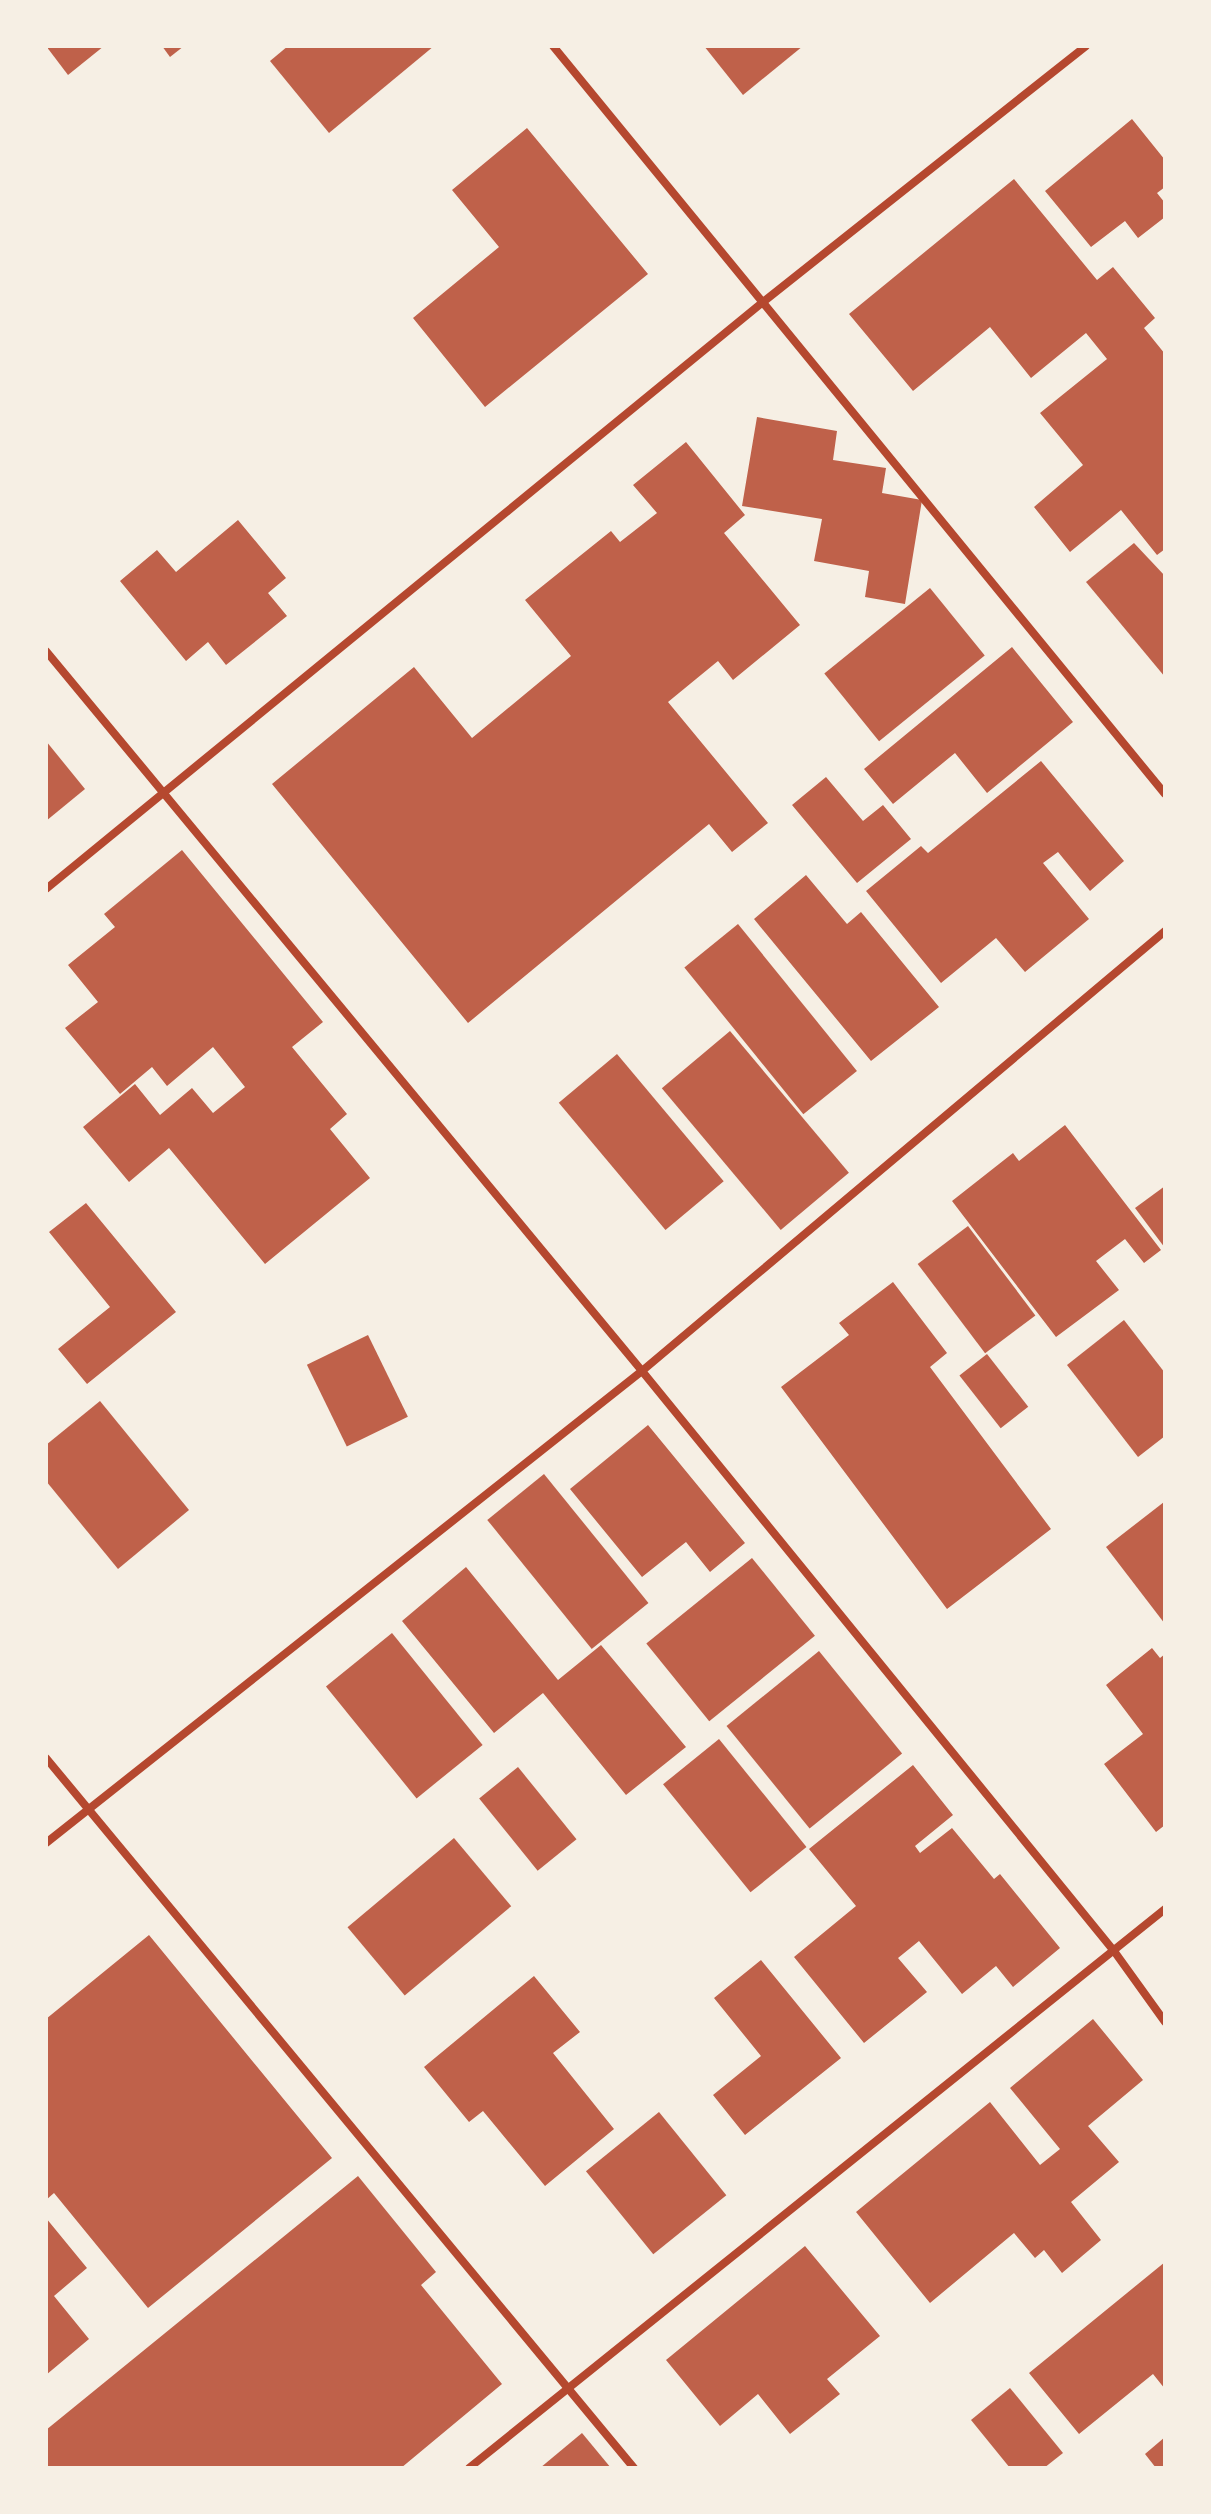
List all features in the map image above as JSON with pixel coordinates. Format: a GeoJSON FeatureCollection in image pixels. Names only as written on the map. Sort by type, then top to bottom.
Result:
{"type":"FeatureCollection","features":[{"type":"Feature","properties":{"kind":"street"},"geometry":{"type":"LineString","coordinates":[[553,46],[1165,794]]}},
{"type":"Feature","properties":{"kind":"street"},"geometry":{"type":"LineString","coordinates":[[46,889],[763,302],[1086,46]]}},
{"type":"Feature","properties":{"kind":"street"},"geometry":{"type":"LineString","coordinates":[[46,651],[642,1371],[1114,1951],[1165,2022]]}},
{"type":"Feature","properties":{"kind":"street"},"geometry":{"type":"LineString","coordinates":[[46,1843],[642,1371],[1165,931]]}},
{"type":"Feature","properties":{"kind":"street"},"geometry":{"type":"LineString","coordinates":[[46,1758],[634,2468]]}},
{"type":"Feature","properties":{"kind":"street"},"geometry":{"type":"LineString","coordinates":[[469,2468],[570,2391],[1165,1909]]}},
{"type":"Feature","properties":{"kind":"building"},"geometry":{"type":"Polygon","coordinates":[[[46,46],[104,46],[68,75],[46,46]]]}},
{"type":"Feature","properties":{"kind":"building"},"geometry":{"type":"Polygon","coordinates":[[[162,46],[184,46],[170,57],[162,46]]]}},
{"type":"Feature","properties":{"kind":"building"},"geometry":{"type":"Polygon","coordinates":[[[288,46],[434,46],[329,133],[270,61],[288,46]]]}},
{"type":"Feature","properties":{"kind":"building"},"geometry":{"type":"Polygon","coordinates":[[[704,46],[803,46],[743,95],[704,46]]]}},
{"type":"Feature","properties":{"kind":"building"},"geometry":{"type":"Polygon","coordinates":[[[1132,119],[1165,160],[1165,187],[1157,193],[1165,203],[1165,217],[1138,238],[1125,221],[1091,247],[1045,191],[1132,119]]]}},
{"type":"Feature","properties":{"kind":"building"},"geometry":{"type":"Polygon","coordinates":[[[527,128],[648,274],[485,407],[413,318],[499,247],[452,190],[527,128]]]}},
{"type":"Feature","properties":{"kind":"building"},"geometry":{"type":"Polygon","coordinates":[[[1014,179],[1097,280],[1113,267],[1155,318],[1144,328],[1165,354],[1165,549],[1157,555],[1121,510],[1070,552],[1034,507],[1083,465],[1040,413],[1107,359],[1086,333],[1031,378],[990,327],[913,391],[849,314],[1014,179]]]}},
{"type":"Feature","properties":{"kind":"building"},"geometry":{"type":"Polygon","coordinates":[[[757,417],[837,431],[833,460],[886,468],[882,493],[922,500],[905,604],[865,597],[869,571],[814,561],[822,519],[742,506],[757,417]]]}},
{"type":"Feature","properties":{"kind":"building"},"geometry":{"type":"Polygon","coordinates":[[[686,442],[745,515],[724,533],[800,625],[733,680],[718,661],[668,702],[768,823],[732,852],[709,824],[468,1023],[272,784],[414,667],[472,738],[571,656],[525,600],[611,531],[620,542],[657,513],[633,485],[686,442]]]}},
{"type":"Feature","properties":{"kind":"building"},"geometry":{"type":"Polygon","coordinates":[[[238,520],[286,578],[268,593],[287,616],[226,665],[208,642],[186,661],[120,581],[157,550],[176,572],[238,520]]]}},
{"type":"Feature","properties":{"kind":"building"},"geometry":{"type":"Polygon","coordinates":[[[1134,543],[1165,576],[1165,677],[1086,582],[1134,543]]]}},
{"type":"Feature","properties":{"kind":"building"},"geometry":{"type":"Polygon","coordinates":[[[930,588],[985,656],[879,741],[824,674],[930,588]]]}},
{"type":"Feature","properties":{"kind":"building"},"geometry":{"type":"Polygon","coordinates":[[[1012,647],[1073,722],[987,793],[955,753],[893,804],[864,769],[1012,647]]]}},
{"type":"Feature","properties":{"kind":"building"},"geometry":{"type":"Polygon","coordinates":[[[46,741],[85,789],[46,821],[46,741]]]}},
{"type":"Feature","properties":{"kind":"building"},"geometry":{"type":"Polygon","coordinates":[[[1041,761],[1124,861],[1090,891],[1058,852],[1043,863],[1089,919],[1025,972],[996,938],[941,983],[866,891],[921,846],[928,853],[1041,761]]]}},
{"type":"Feature","properties":{"kind":"building"},"geometry":{"type":"Polygon","coordinates":[[[826,777],[863,821],[883,805],[911,839],[857,883],[792,805],[826,777]]]}},
{"type":"Feature","properties":{"kind":"building"},"geometry":{"type":"Polygon","coordinates":[[[182,850],[323,1022],[292,1047],[347,1114],[330,1129],[370,1178],[265,1264],[169,1148],[129,1182],[83,1127],[135,1084],[160,1115],[192,1088],[213,1113],[245,1087],[213,1047],[167,1086],[152,1067],[120,1094],[65,1028],[98,1002],[68,965],[115,927],[104,914],[182,850]]]}},
{"type":"Feature","properties":{"kind":"building"},"geometry":{"type":"Polygon","coordinates":[[[806,875],[847,924],[861,912],[939,1007],[871,1061],[754,919],[806,875]]]}},
{"type":"Feature","properties":{"kind":"building"},"geometry":{"type":"Polygon","coordinates":[[[738,924],[857,1071],[803,1114],[684,967],[738,924]]]}},
{"type":"Feature","properties":{"kind":"building"},"geometry":{"type":"Polygon","coordinates":[[[730,1031],[849,1173],[781,1230],[662,1088],[730,1031]]]}},
{"type":"Feature","properties":{"kind":"building"},"geometry":{"type":"Polygon","coordinates":[[[617,1054],[724,1181],[665,1230],[559,1103],[617,1054]]]}},
{"type":"Feature","properties":{"kind":"building"},"geometry":{"type":"Polygon","coordinates":[[[1065,1125],[1161,1250],[1144,1263],[1125,1239],[1096,1261],[1119,1290],[1056,1337],[952,1201],[1013,1153],[1019,1161],[1065,1125]]]}},
{"type":"Feature","properties":{"kind":"building"},"geometry":{"type":"Polygon","coordinates":[[[1165,1186],[1165,1248],[1135,1208],[1165,1186]]]}},
{"type":"Feature","properties":{"kind":"building"},"geometry":{"type":"Polygon","coordinates":[[[86,1203],[176,1312],[87,1384],[58,1349],[110,1307],[49,1232],[86,1203]]]}},
{"type":"Feature","properties":{"kind":"building"},"geometry":{"type":"Polygon","coordinates":[[[968,1226],[1035,1315],[985,1353],[918,1264],[968,1226]]]}},
{"type":"Feature","properties":{"kind":"building"},"geometry":{"type":"Polygon","coordinates":[[[893,1282],[947,1353],[930,1367],[1051,1529],[947,1609],[781,1387],[849,1335],[839,1323],[893,1282]]]}},
{"type":"Feature","properties":{"kind":"building"},"geometry":{"type":"Polygon","coordinates":[[[1124,1320],[1165,1373],[1165,1436],[1138,1457],[1067,1365],[1124,1320]]]}},
{"type":"Feature","properties":{"kind":"building"},"geometry":{"type":"Polygon","coordinates":[[[368,1335],[408,1417],[347,1447],[307,1365],[368,1335]]]}},
{"type":"Feature","properties":{"kind":"building"},"geometry":{"type":"Polygon","coordinates":[[[987,1354],[1028,1407],[1001,1428],[959,1376],[987,1354]]]}},
{"type":"Feature","properties":{"kind":"building"},"geometry":{"type":"Polygon","coordinates":[[[100,1401],[189,1510],[118,1569],[46,1481],[46,1445],[100,1401]]]}},
{"type":"Feature","properties":{"kind":"building"},"geometry":{"type":"Polygon","coordinates":[[[648,1425],[745,1543],[710,1572],[686,1542],[642,1577],[570,1489],[648,1425]]]}},
{"type":"Feature","properties":{"kind":"building"},"geometry":{"type":"Polygon","coordinates":[[[544,1474],[648,1603],[592,1649],[487,1520],[544,1474]]]}},
{"type":"Feature","properties":{"kind":"building"},"geometry":{"type":"Polygon","coordinates":[[[1165,1504],[1165,1624],[1106,1547],[1165,1504]]]}},
{"type":"Feature","properties":{"kind":"building"},"geometry":{"type":"Polygon","coordinates":[[[752,1558],[815,1636],[709,1721],[646,1644],[752,1558]]]}},
{"type":"Feature","properties":{"kind":"building"},"geometry":{"type":"Polygon","coordinates":[[[466,1567],[558,1680],[601,1645],[686,1747],[626,1795],[543,1693],[494,1733],[402,1621],[466,1567]]]}},
{"type":"Feature","properties":{"kind":"building"},"geometry":{"type":"Polygon","coordinates":[[[392,1633],[483,1745],[417,1798],[326,1686],[392,1633]]]}},
{"type":"Feature","properties":{"kind":"building"},"geometry":{"type":"Polygon","coordinates":[[[1152,1648],[1160,1658],[1165,1654],[1165,1825],[1156,1832],[1104,1764],[1143,1734],[1106,1685],[1152,1648]]]}},
{"type":"Feature","properties":{"kind":"building"},"geometry":{"type":"Polygon","coordinates":[[[819,1651],[902,1754],[810,1828],[727,1726],[819,1651]]]}},
{"type":"Feature","properties":{"kind":"building"},"geometry":{"type":"Polygon","coordinates":[[[719,1739],[806,1847],[751,1892],[663,1784],[719,1739]]]}},
{"type":"Feature","properties":{"kind":"building"},"geometry":{"type":"Polygon","coordinates":[[[913,1765],[953,1815],[915,1846],[920,1853],[952,1828],[994,1879],[1000,1874],[1060,1948],[1013,1987],[996,1966],[962,1994],[919,1941],[898,1958],[927,1992],[864,2043],[794,1957],[856,1906],[809,1849],[913,1765]]]}},
{"type":"Feature","properties":{"kind":"building"},"geometry":{"type":"Polygon","coordinates":[[[518,1767],[577,1839],[538,1871],[479,1798],[518,1767]]]}},
{"type":"Feature","properties":{"kind":"building"},"geometry":{"type":"Polygon","coordinates":[[[454,1838],[511,1906],[405,1996],[348,1927],[454,1838]]]}},
{"type":"Feature","properties":{"kind":"building"},"geometry":{"type":"Polygon","coordinates":[[[149,1935],[332,2158],[148,2308],[54,2193],[46,2200],[46,2019],[149,1935]]]}},
{"type":"Feature","properties":{"kind":"building"},"geometry":{"type":"Polygon","coordinates":[[[761,1960],[841,2058],[745,2135],[713,2095],[761,2056],[714,1998],[761,1960]]]}},
{"type":"Feature","properties":{"kind":"building"},"geometry":{"type":"Polygon","coordinates":[[[534,1976],[580,2032],[553,2053],[614,2129],[545,2186],[483,2111],[469,2122],[424,2067],[534,1976]]]}},
{"type":"Feature","properties":{"kind":"building"},"geometry":{"type":"Polygon","coordinates":[[[1093,2019],[1143,2080],[1088,2126],[1119,2162],[1071,2202],[1101,2240],[1062,2273],[1044,2250],[1035,2258],[1014,2233],[930,2303],[856,2212],[990,2102],[1040,2165],[1060,2149],[1010,2088],[1093,2019]]]}},
{"type":"Feature","properties":{"kind":"building"},"geometry":{"type":"Polygon","coordinates":[[[659,2112],[726,2195],[653,2254],[586,2171],[659,2112]]]}},
{"type":"Feature","properties":{"kind":"building"},"geometry":{"type":"Polygon","coordinates":[[[358,2176],[436,2272],[421,2285],[502,2384],[401,2468],[46,2468],[46,2430],[358,2176]]]}},
{"type":"Feature","properties":{"kind":"building"},"geometry":{"type":"Polygon","coordinates":[[[46,2218],[87,2268],[54,2296],[89,2339],[46,2375],[46,2218]]]}},
{"type":"Feature","properties":{"kind":"building"},"geometry":{"type":"Polygon","coordinates":[[[805,2246],[880,2336],[827,2379],[840,2394],[790,2434],[758,2394],[720,2426],[666,2360],[805,2246]]]}},
{"type":"Feature","properties":{"kind":"building"},"geometry":{"type":"Polygon","coordinates":[[[1165,2262],[1165,2389],[1153,2374],[1079,2434],[1029,2373],[1165,2262]]]}},
{"type":"Feature","properties":{"kind":"building"},"geometry":{"type":"Polygon","coordinates":[[[1010,2388],[1063,2453],[1044,2468],[1010,2468],[971,2420],[1010,2388]]]}},
{"type":"Feature","properties":{"kind":"building"},"geometry":{"type":"Polygon","coordinates":[[[582,2433],[611,2468],[540,2468],[582,2433]]]}},
{"type":"Feature","properties":{"kind":"building"},"geometry":{"type":"Polygon","coordinates":[[[1165,2437],[1165,2468],[1156,2468],[1145,2454],[1165,2437]]]}}]}
